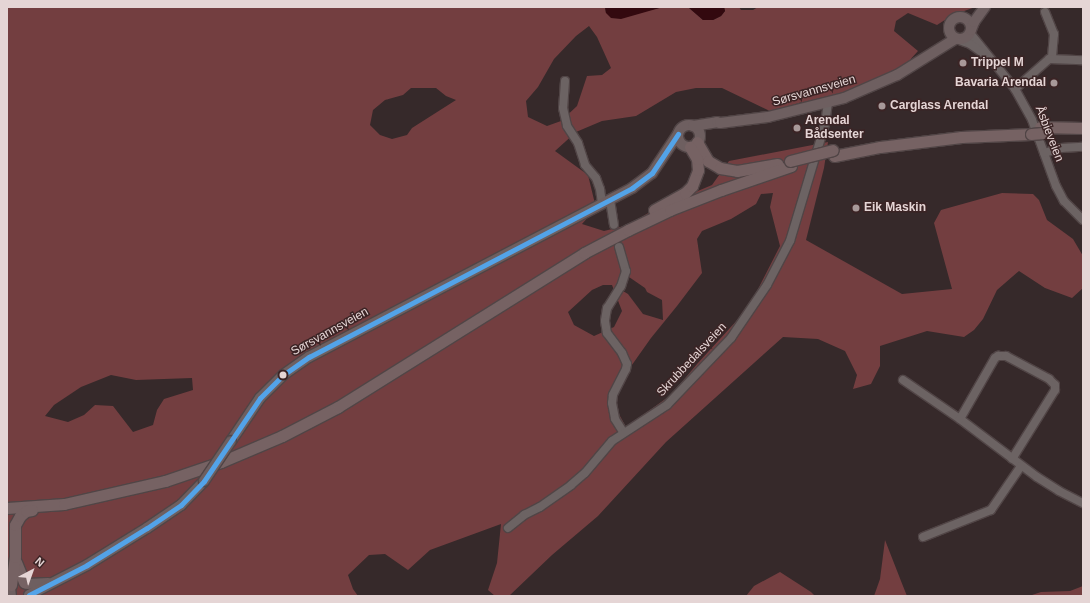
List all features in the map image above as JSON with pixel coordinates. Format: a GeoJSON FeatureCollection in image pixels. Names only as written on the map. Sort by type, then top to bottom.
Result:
{"type":"FeatureCollection","features":[{"type":"Feature","properties":{"kind":"highway"},"geometry":{"type":"LineString","coordinates":[[639,218],[722,183],[882,141],[956,132],[1030,131],[1083,128]]}},
{"type":"Feature","properties":{"kind":"highway"},"geometry":{"type":"LineString","coordinates":[[1042,130],[1083,133]]}},
{"type":"Feature","properties":{"kind":"highway"},"geometry":{"type":"LineString","coordinates":[[693,143],[708,161],[720,168],[737,171],[790,164]]}},
{"type":"Feature","properties":{"kind":"highway"},"geometry":{"type":"LineString","coordinates":[[7,502],[52,500],[93,494],[167,476],[225,456],[282,430],[339,400],[585,247],[685,193],[692,186],[698,170],[693,143]]}},
{"type":"Feature","properties":{"kind":"highway"},"geometry":{"type":"LineString","coordinates":[[10,590],[15,558],[15,526],[20,516],[26,511],[165,482],[221,462],[282,436],[338,406],[584,253],[670,210],[790,164]]}},
{"type":"Feature","properties":{"kind":"highway"},"geometry":{"type":"LineString","coordinates":[[7,508],[64,504]]}},
{"type":"Feature","properties":{"kind":"highway"},"geometry":{"type":"LineString","coordinates":[[7,524],[14,539]]}},
{"type":"Feature","properties":{"kind":"highway"},"geometry":{"type":"LineString","coordinates":[[15,558],[25,583]]}},
{"type":"Feature","properties":{"kind":"main road"},"geometry":{"type":"LineString","coordinates":[[982,7],[975,12],[951,21],[948,28],[950,34],[957,40],[965,38],[985,7]]}},
{"type":"Feature","properties":{"kind":"main road"},"geometry":{"type":"LineString","coordinates":[[960,17],[967,20],[970,32]]}},
{"type":"Feature","properties":{"kind":"main road","name":"Sørsvannsveien"},"geometry":{"type":"LineString","coordinates":[[929,54],[946,35],[948,28]]}},
{"type":"Feature","properties":{"kind":"main road","name":"Sørsvannsveien"},"geometry":{"type":"LineString","coordinates":[[693,126],[768,117],[828,103],[888,80],[929,54],[957,40]]}},
{"type":"Feature","properties":{"kind":"main road","name":"Sørsvannsveien"},"geometry":{"type":"LineString","coordinates":[[665,156],[679,148],[693,143],[708,129],[720,123]]}},
{"type":"Feature","properties":{"kind":"main road"},"geometry":{"type":"LineString","coordinates":[[693,126],[698,131],[693,143],[679,141],[678,134],[684,127],[693,126]]}},
{"type":"Feature","properties":{"kind":"main road","name":"Sørsvannsveien"},"geometry":{"type":"LineString","coordinates":[[29,596],[50,583],[87,565],[181,505],[204,481],[260,398],[272,384],[283,375],[309,357],[606,202],[648,177],[665,156],[678,134]]}},
{"type":"Feature","properties":{"kind":"main road","name":"Sørsvannsveien"},"geometry":{"type":"LineString","coordinates":[[10,590],[18,581],[25,583],[50,583]]}},
{"type":"Feature","properties":{"kind":"main road"},"geometry":{"type":"LineString","coordinates":[[25,583],[30,589],[29,596]]}},
{"type":"Feature","properties":{"kind":"street"},"geometry":{"type":"LineString","coordinates":[[1045,9],[1054,34],[1052,58]]}},
{"type":"Feature","properties":{"kind":"street","name":"Åsbieveien"},"geometry":{"type":"LineString","coordinates":[[970,32],[1015,89],[1032,120],[1052,178],[1064,201],[1083,220]]}},
{"type":"Feature","properties":{"kind":"street","name":"Åsbieveien"},"geometry":{"type":"LineString","coordinates":[[957,40],[970,44],[990,58]]}},
{"type":"Feature","properties":{"kind":"street"},"geometry":{"type":"LineString","coordinates":[[1015,89],[1044,62],[1052,58],[1083,60]]}},
{"type":"Feature","properties":{"kind":"street"},"geometry":{"type":"LineString","coordinates":[[565,81],[563,108],[567,126],[578,143],[585,165],[596,178],[614,225]]}},
{"type":"Feature","properties":{"kind":"street","name":"Skrubbedalsveien"},"geometry":{"type":"LineString","coordinates":[[508,528],[524,515],[540,507],[571,485],[585,473],[612,441],[623,432],[667,405],[731,338],[767,285],[790,241],[825,124],[828,103]]}},
{"type":"Feature","properties":{"kind":"street"},"geometry":{"type":"LineString","coordinates":[[1044,153],[1061,148],[1083,147]]}},
{"type":"Feature","properties":{"kind":"street"},"geometry":{"type":"LineString","coordinates":[[619,247],[626,271],[624,282],[607,308],[605,321],[607,333],[622,353],[627,364],[613,395],[612,403],[615,419],[623,432]]}},
{"type":"Feature","properties":{"kind":"street"},"geometry":{"type":"LineString","coordinates":[[960,419],[995,358],[998,356],[1006,356],[1049,379],[1055,385],[1055,390],[1012,459]]}},
{"type":"Feature","properties":{"kind":"street"},"geometry":{"type":"LineString","coordinates":[[903,380],[960,419],[1021,466],[1059,491],[1083,503]]}},
{"type":"Feature","properties":{"kind":"street"},"geometry":{"type":"LineString","coordinates":[[923,537],[991,510],[1021,466]]}},
{"type":"Feature","properties":{"kind":"shaded area"},"geometry":{"type":"Polygon","coordinates":[[[7,7],[605,7],[606,13],[646,11],[663,7],[688,7],[703,20],[713,20],[721,16],[725,11],[724,7],[739,7],[741,10],[753,10],[758,7],[975,7],[951,16],[937,25],[908,13],[896,21],[894,31],[918,51],[899,72],[840,101],[802,102],[772,112],[722,88],[696,88],[676,92],[636,116],[602,121],[576,132],[555,151],[588,175],[596,208],[582,224],[604,231],[628,225],[655,209],[712,185],[729,161],[828,142],[824,168],[806,240],[902,294],[952,289],[934,223],[941,210],[1002,193],[1033,194],[1039,200],[1047,220],[1073,239],[1083,256],[1083,288],[1072,298],[1045,288],[1019,271],[997,290],[983,319],[974,330],[964,337],[927,331],[880,346],[880,366],[871,384],[853,389],[857,375],[845,351],[818,339],[783,337],[666,442],[598,516],[552,555],[509,596],[495,596],[488,590],[497,563],[501,524],[430,550],[408,570],[385,554],[369,555],[348,575],[353,589],[358,596],[7,596],[7,7]],[[589,26],[576,36],[554,59],[538,87],[526,101],[528,117],[547,126],[561,121],[577,106],[587,76],[602,75],[611,68],[597,37],[589,26]],[[411,88],[403,95],[385,100],[373,110],[370,125],[380,135],[392,139],[407,135],[412,128],[456,100],[446,96],[436,88],[411,88]],[[773,193],[761,194],[756,204],[731,219],[702,231],[697,239],[702,273],[651,338],[622,379],[614,405],[626,427],[671,395],[740,317],[755,295],[780,246],[770,207],[773,193]],[[629,277],[618,288],[628,294],[643,314],[663,320],[662,300],[647,292],[645,288],[629,277]],[[603,285],[592,290],[568,312],[574,325],[594,336],[614,327],[622,311],[612,285],[603,285]],[[111,375],[81,387],[54,405],[45,416],[68,422],[84,415],[95,405],[113,406],[133,432],[153,425],[157,410],[164,399],[193,390],[192,378],[136,380],[111,375]]]}},
{"type":"Feature","properties":{"kind":"shaded area"},"geometry":{"type":"Polygon","coordinates":[[[605,7],[663,7],[621,19],[611,18],[606,13],[605,7]]]}},
{"type":"Feature","properties":{"kind":"shaded area"},"geometry":{"type":"Polygon","coordinates":[[[688,7],[724,7],[725,11],[721,16],[713,20],[703,20],[688,7]]]}},
{"type":"Feature","properties":{"kind":"shaded area"},"geometry":{"type":"Polygon","coordinates":[[[885,540],[907,596],[874,596],[880,579],[885,540]]]}},
{"type":"Feature","properties":{"kind":"shaded area"},"geometry":{"type":"Polygon","coordinates":[[[780,572],[815,596],[746,596],[754,586],[780,572]]]}},
{"type":"Feature","properties":{"kind":"shaded area"},"geometry":{"type":"Polygon","coordinates":[[[1083,586],[1083,596],[1029,596],[1041,592],[1070,591],[1083,586]]]}},
{"type":"Feature","properties":{"kind":"transit line"},"geometry":{"type":"LineString","coordinates":[[29,595],[87,565],[181,505],[204,481],[260,398],[283,375],[309,357],[632,188],[652,173],[678,134]]}},
{"type":"Feature","properties":{"kind":"place","name":"Trippel M"},"geometry":{"type":"Point","coordinates":[963,63]}},
{"type":"Feature","properties":{"kind":"place","name":"Bavaria Arendal"},"geometry":{"type":"Point","coordinates":[1054,83]}},
{"type":"Feature","properties":{"kind":"place","name":"Carglass Arendal"},"geometry":{"type":"Point","coordinates":[882,106]}},
{"type":"Feature","properties":{"kind":"place","name":"Arendal Bådsenter"},"geometry":{"type":"Point","coordinates":[797,128]}},
{"type":"Feature","properties":{"kind":"place","name":"Eik Maskin"},"geometry":{"type":"Point","coordinates":[856,208]}}]}
